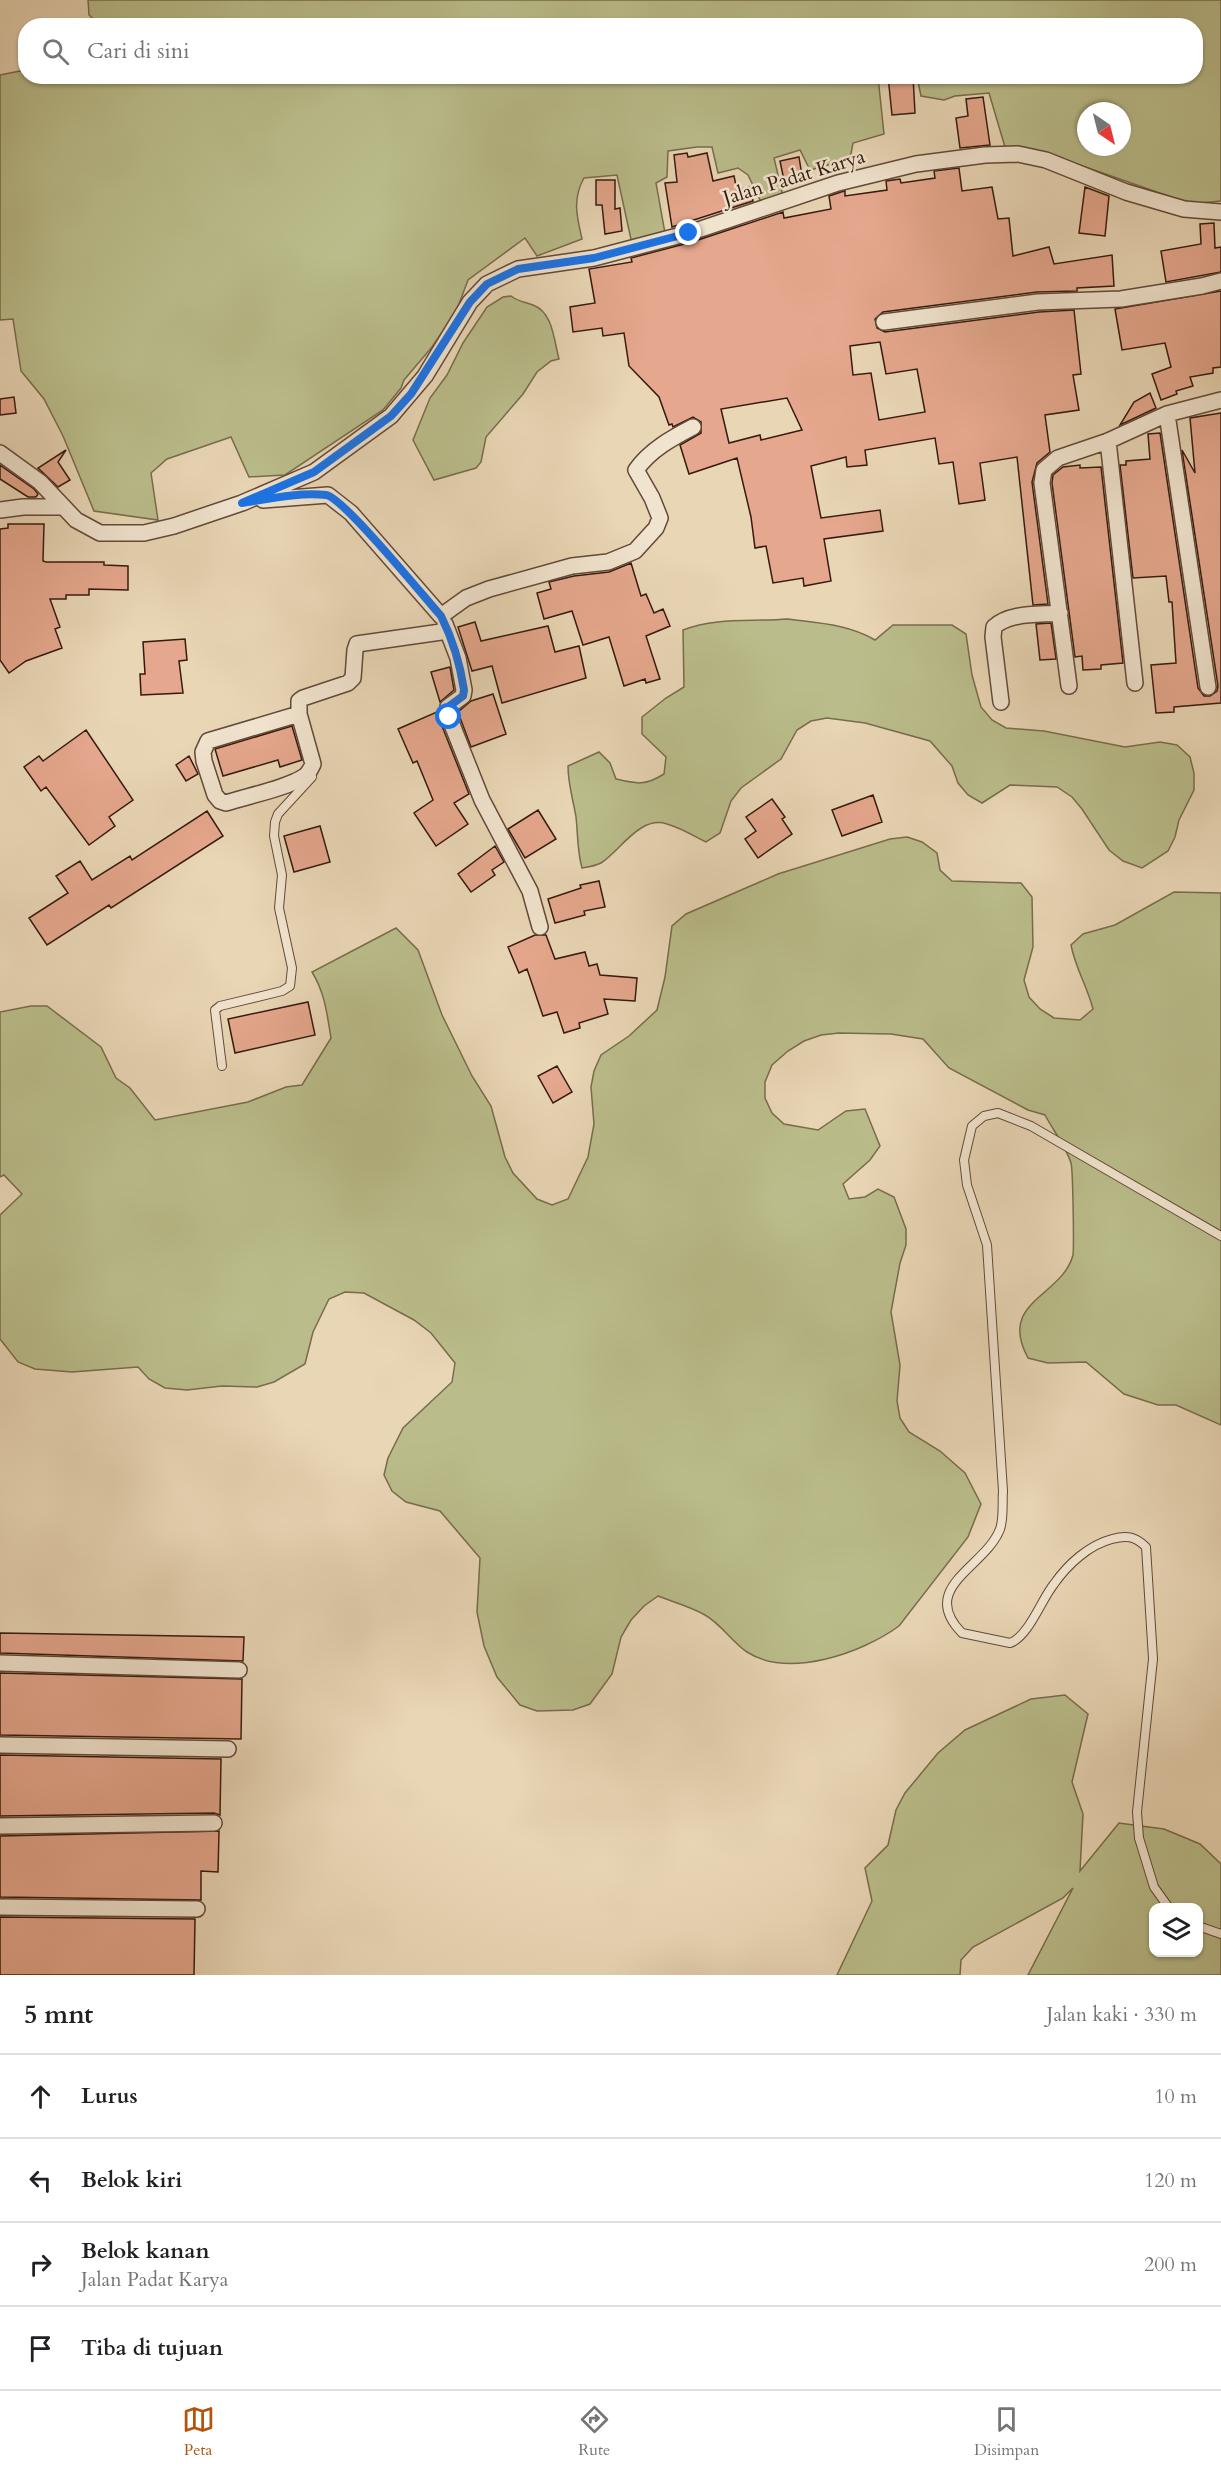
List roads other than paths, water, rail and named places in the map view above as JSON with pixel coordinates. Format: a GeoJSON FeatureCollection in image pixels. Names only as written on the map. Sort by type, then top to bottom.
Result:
{"type":"FeatureCollection","features":[{"type":"Feature","properties":{"kind":"street","name":"Jalan Padat Karya"},"geometry":{"type":"LineString","coordinates":[[0,453],[40,482],[76,520],[100,533],[144,533],[242,503],[314,472],[391,416],[424,376],[470,302],[487,284],[518,269],[594,258],[689,233],[838,183],[916,164],[985,154],[1018,154],[1046,160],[1126,192],[1184,210],[1221,212]]}},
{"type":"Feature","properties":{"kind":"street"},"geometry":{"type":"LineString","coordinates":[[884,322],[1038,302],[1121,299],[1221,281]]}},
{"type":"Feature","properties":{"kind":"street"},"geometry":{"type":"LineString","coordinates":[[1069,686],[1042,483],[1044,471],[1058,458],[1108,441],[1167,414],[1221,400]]}},
{"type":"Feature","properties":{"kind":"street"},"geometry":{"type":"LineString","coordinates":[[1167,414],[1208,687]]}},
{"type":"Feature","properties":{"kind":"street"},"geometry":{"type":"LineString","coordinates":[[441,616],[466,598],[489,589],[572,566],[608,562],[635,551],[657,528],[660,518],[636,470],[664,443],[693,427]]}},
{"type":"Feature","properties":{"kind":"street"},"geometry":{"type":"LineString","coordinates":[[1108,441],[1135,683]]}},
{"type":"Feature","properties":{"kind":"street"},"geometry":{"type":"LineString","coordinates":[[242,503],[328,495],[351,513],[441,616],[458,658],[464,690],[463,696],[448,707],[449,717],[482,800],[530,891],[540,927]]}},
{"type":"Feature","properties":{"kind":"street"},"geometry":{"type":"LineString","coordinates":[[0,510],[23,507],[64,507]]}},
{"type":"Feature","properties":{"kind":"street"},"geometry":{"type":"LineString","coordinates":[[1001,702],[993,637],[994,627],[1010,618],[1060,613]]}},
{"type":"Feature","properties":{"kind":"street"},"geometry":{"type":"LineString","coordinates":[[299,714],[208,741],[202,752],[215,795],[220,801],[226,803],[303,777],[313,764],[298,706],[303,698],[348,683],[353,678],[357,644],[448,631]]}},
{"type":"Feature","properties":{"kind":"street"},"geometry":{"type":"LineString","coordinates":[[0,1663],[239,1670]]}},
{"type":"Feature","properties":{"kind":"street"},"geometry":{"type":"LineString","coordinates":[[0,1745],[228,1749]]}},
{"type":"Feature","properties":{"kind":"street"},"geometry":{"type":"LineString","coordinates":[[0,1826],[214,1823]]}},
{"type":"Feature","properties":{"kind":"street"},"geometry":{"type":"LineString","coordinates":[[0,1906],[197,1909]]}},
{"type":"Feature","properties":{"kind":"lane"},"geometry":{"type":"LineString","coordinates":[[222,1066],[215,1010],[220,1006],[282,991],[290,986],[292,968],[279,909],[282,875],[274,836],[275,822],[278,814],[312,778],[313,764]]}},
{"type":"Feature","properties":{"kind":"lane"},"geometry":{"type":"LineString","coordinates":[[1165,1903],[1154,1887],[1139,1838],[1137,1812],[1153,1659],[1146,1547],[1139,1540],[1129,1536],[1094,1546],[1066,1569],[1054,1583],[1022,1635],[1010,1643],[962,1633],[947,1613],[949,1590],[990,1544],[1001,1528],[1003,1491],[987,1245],[967,1185],[964,1160],[972,1126],[984,1116],[998,1113],[1024,1123],[1056,1139],[1221,1236]]}},
{"type":"Feature","properties":{"kind":"lane"},"geometry":{"type":"LineString","coordinates":[[1203,1928],[1221,1934]]}}]}
